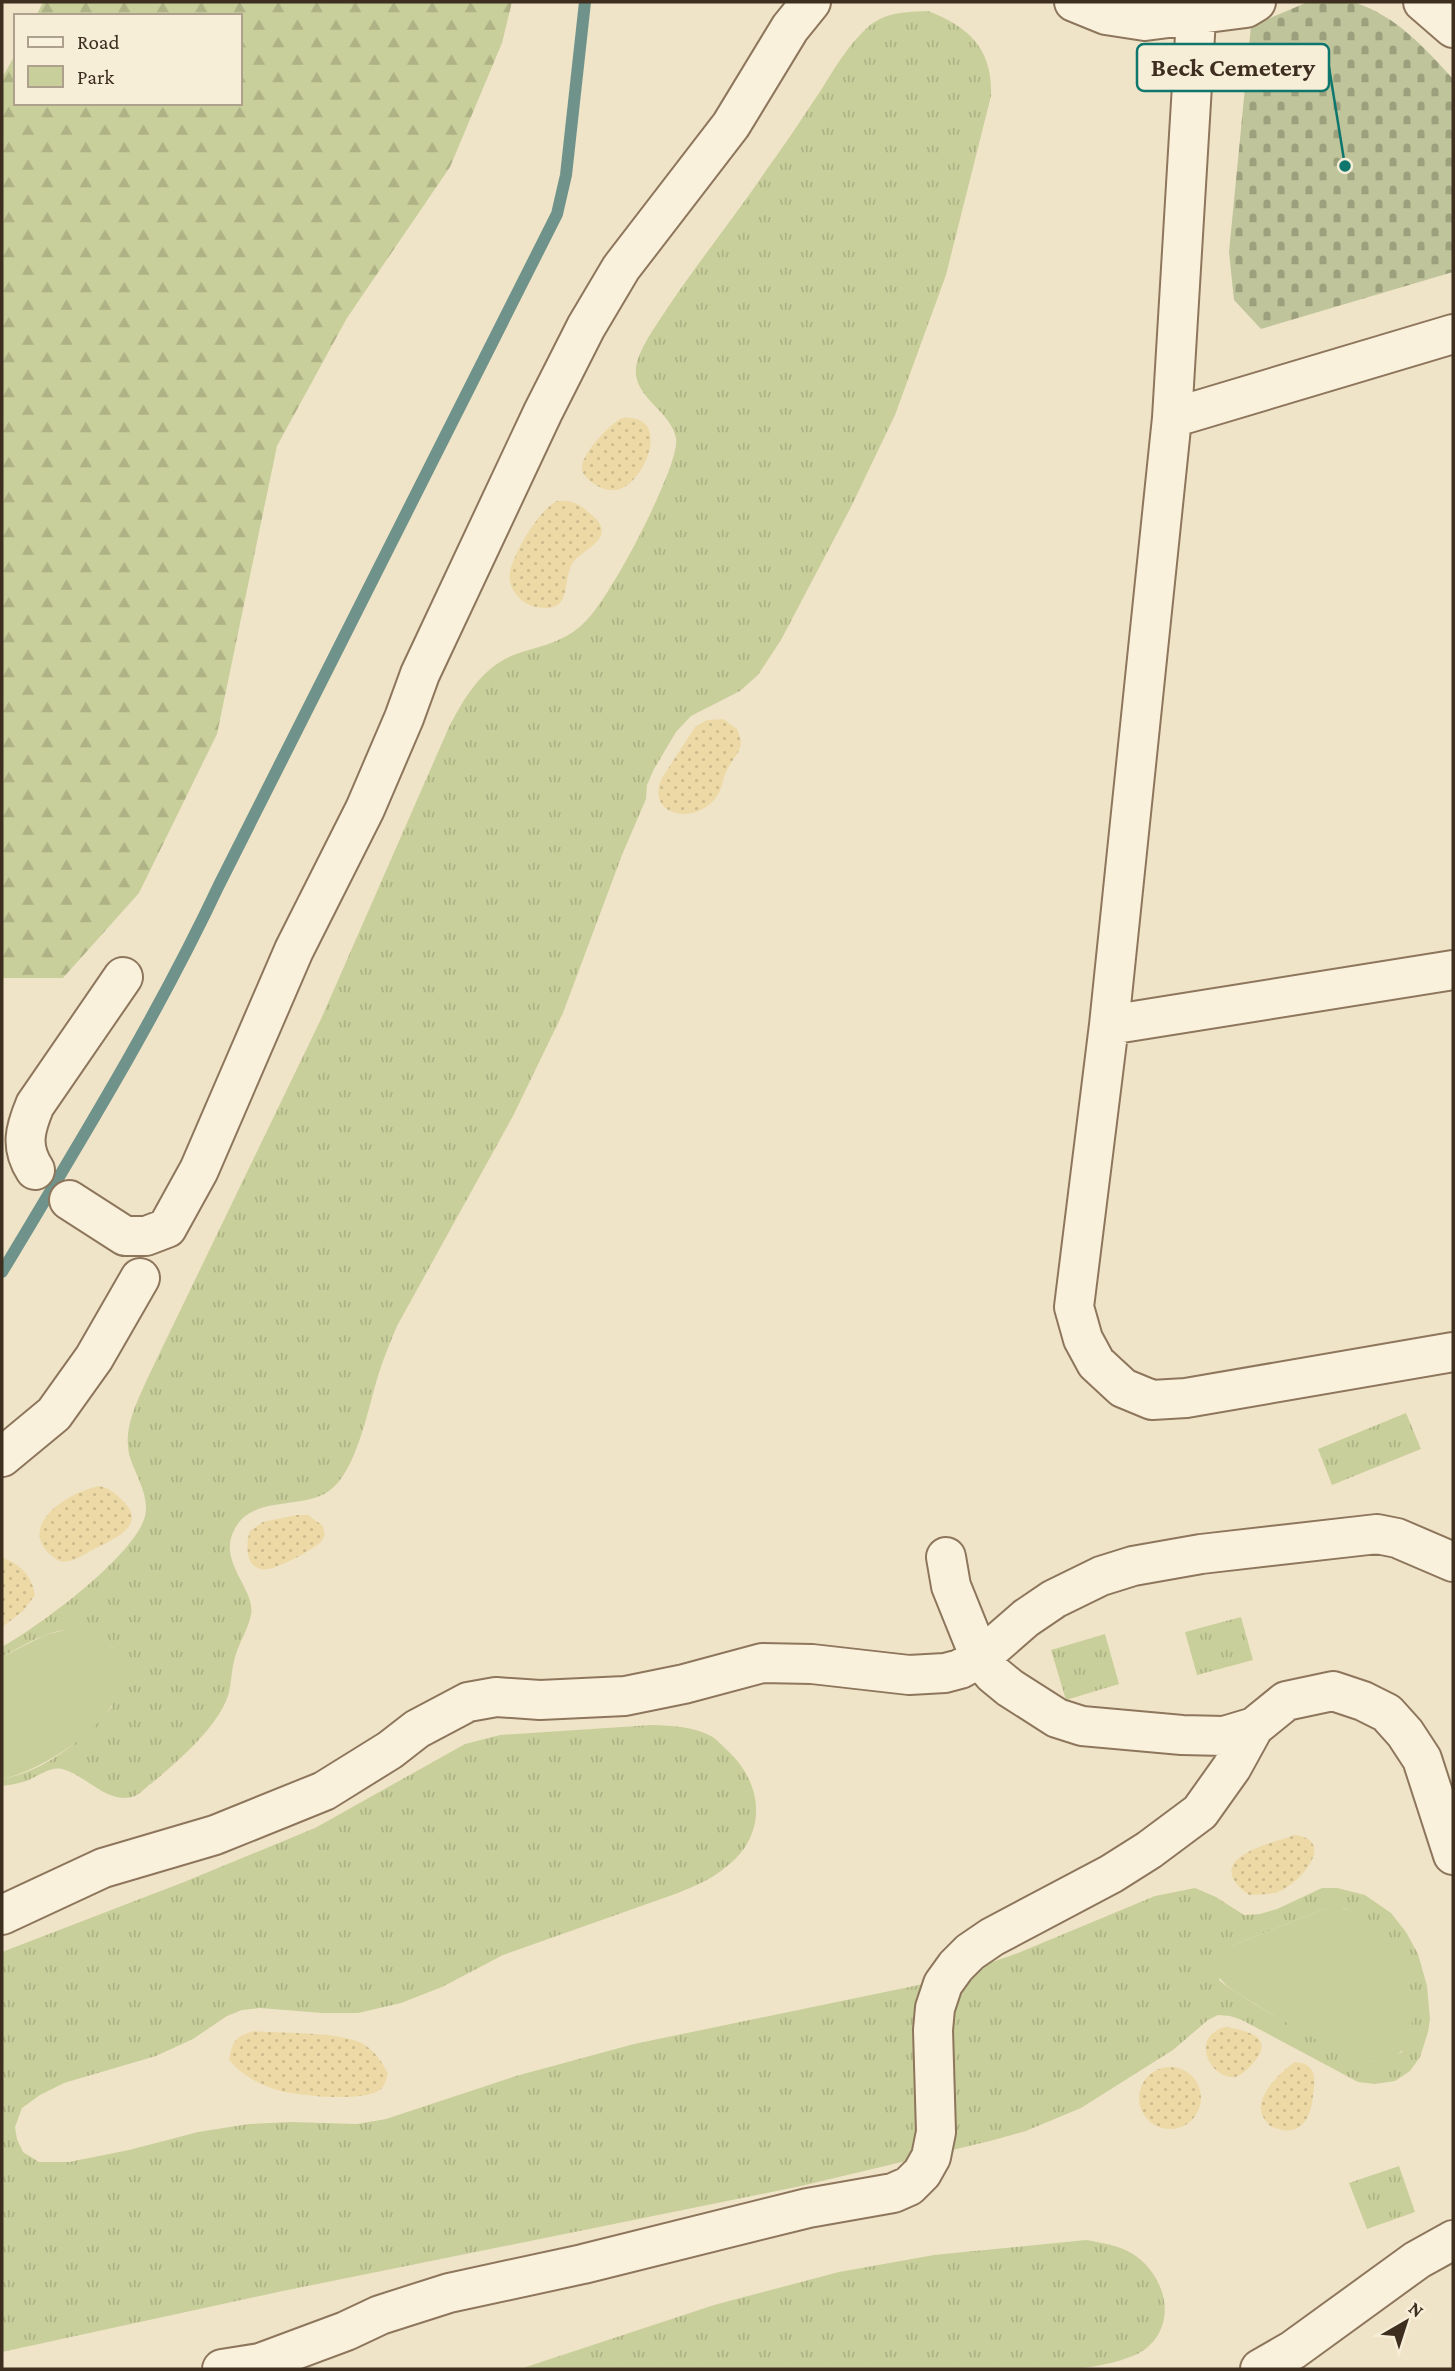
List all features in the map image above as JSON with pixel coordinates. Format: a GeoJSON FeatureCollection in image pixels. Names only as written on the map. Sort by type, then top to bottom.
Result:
{"type":"FeatureCollection","features":[{"type":"Feature","properties":{"kind":"street"},"geometry":{"type":"LineString","coordinates":[[2,1457],[54,1413],[88,1366],[141,1278],[199,1170],[294,950],[365,809],[439,631],[586,327],[621,268],[731,125],[790,28],[811,2]]}},
{"type":"Feature","properties":{"kind":"street"},"geometry":{"type":"LineString","coordinates":[[1074,2],[1107,15],[1137,20],[1157,20],[1197,7],[1245,8],[1256,2]]}},
{"type":"Feature","properties":{"kind":"street"},"geometry":{"type":"LineString","coordinates":[[1423,2],[1453,28]]}},
{"type":"Feature","properties":{"kind":"street"},"geometry":{"type":"LineString","coordinates":[[1197,7],[1172,418],[1109,1025],[1074,1307],[1083,1339],[1096,1363],[1123,1388],[1152,1400],[1186,1398],[1453,1352]]}},
{"type":"Feature","properties":{"kind":"street"},"geometry":{"type":"LineString","coordinates":[[1172,418],[1453,334]]}},
{"type":"Feature","properties":{"kind":"street"},"geometry":{"type":"LineString","coordinates":[[1109,1025],[1453,970]]}},
{"type":"Feature","properties":{"kind":"street"},"geometry":{"type":"LineString","coordinates":[[35,1170],[25,1147],[26,1127],[35,1105],[123,977]]}},
{"type":"Feature","properties":{"kind":"street"},"geometry":{"type":"LineString","coordinates":[[69,1200],[125,1236],[138,1258],[141,1278]]}},
{"type":"Feature","properties":{"kind":"street"},"geometry":{"type":"LineString","coordinates":[[125,1236],[146,1237],[167,1228]]}},
{"type":"Feature","properties":{"kind":"street"},"geometry":{"type":"LineString","coordinates":[[2,1915],[103,1868],[215,1835],[324,1791],[390,1750],[417,1729],[468,1702],[496,1698],[540,1700],[625,1696],[684,1684],[762,1663],[812,1664],[909,1675],[960,1669],[980,1658],[1026,1618],[1054,1599],[1101,1576],[1133,1566],[1201,1553],[1377,1534],[1397,1538],[1453,1562]]}},
{"type":"Feature","properties":{"kind":"street"},"geometry":{"type":"LineString","coordinates":[[946,1557],[951,1586],[980,1658],[993,1674],[1010,1688],[1057,1718],[1082,1726],[1237,1743]]}},
{"type":"Feature","properties":{"kind":"street"},"geometry":{"type":"LineString","coordinates":[[222,2369],[260,2363],[346,2331],[380,2315],[449,2293],[593,2262],[807,2208],[893,2193],[909,2186],[922,2174],[931,2157],[936,2133],[933,2030],[943,1984],[956,1966],[970,1952],[992,1937],[1101,1880],[1180,1829],[1200,1812],[1237,1743],[1286,1701],[1332,1691],[1363,1701],[1387,1713],[1405,1733],[1422,1759],[1453,1855]]}},
{"type":"Feature","properties":{"kind":"street"},"geometry":{"type":"LineString","coordinates":[[1260,2369],[1293,2350],[1417,2260],[1453,2240]]}},
{"type":"Feature","properties":{"kind":"green space"},"geometry":{"type":"Polygon","coordinates":[[[43,2],[512,2],[502,43],[450,167],[347,318],[277,446],[217,734],[139,893],[63,978],[2,978],[2,78],[14,57],[14,105],[242,105],[242,14],[37,14],[43,2]]]}},
{"type":"Feature","properties":{"kind":"green space"},"geometry":{"type":"Polygon","coordinates":[[[1308,2],[1351,2],[1371,9],[1409,35],[1453,79],[1453,272],[1261,329],[1234,300],[1229,252],[1251,26],[1308,2]]]}},
{"type":"Feature","properties":{"kind":"green space"},"geometry":{"type":"Polygon","coordinates":[[[928,11],[956,25],[976,42],[988,66],[991,96],[946,275],[895,415],[851,507],[781,640],[758,675],[740,691],[691,716],[676,732],[654,769],[647,785],[646,799],[622,855],[563,1013],[513,1116],[397,1326],[347,1469],[339,1482],[317,1497],[250,1513],[239,1522],[232,1535],[231,1557],[249,1597],[251,1615],[234,1659],[228,1696],[223,1708],[206,1732],[184,1755],[135,1796],[115,1797],[62,1769],[47,1771],[23,1782],[2,1786],[2,1779],[34,1769],[76,1742],[112,1707],[113,1648],[100,1637],[72,1629],[44,1636],[2,1657],[2,1647],[38,1624],[105,1570],[124,1551],[145,1516],[145,1500],[128,1444],[130,1423],[137,1402],[321,1019],[449,727],[477,682],[496,665],[519,653],[560,639],[586,621],[623,567],[662,487],[675,450],[676,438],[666,418],[638,384],[637,362],[643,347],[668,307],[854,41],[882,18],[928,11]]]}},
{"type":"Feature","properties":{"kind":"green space"},"geometry":{"type":"Polygon","coordinates":[[[1406,1413],[1421,1449],[1332,1485],[1318,1449],[1406,1413]]]}},
{"type":"Feature","properties":{"kind":"green space"},"geometry":{"type":"Polygon","coordinates":[[[1241,1617],[1253,1660],[1197,1675],[1185,1632],[1241,1617]]]}},
{"type":"Feature","properties":{"kind":"green space"},"geometry":{"type":"Polygon","coordinates":[[[72,1628],[93,1632],[110,1645],[122,1666],[121,1688],[110,1709],[92,1729],[69,1747],[22,1773],[2,1779],[2,1657],[45,1635],[72,1628]]]}},
{"type":"Feature","properties":{"kind":"green space"},"geometry":{"type":"Polygon","coordinates":[[[1105,1634],[1119,1684],[1066,1700],[1051,1650],[1105,1634]]]}},
{"type":"Feature","properties":{"kind":"green space"},"geometry":{"type":"Polygon","coordinates":[[[652,1725],[697,1730],[713,1737],[739,1763],[754,1794],[755,1825],[740,1854],[715,1875],[697,1885],[503,1955],[442,1987],[401,2003],[358,2013],[260,2008],[242,2010],[227,2016],[193,2039],[156,2056],[64,2083],[22,2108],[15,2127],[23,2152],[39,2162],[69,2162],[198,2132],[249,2124],[357,2124],[386,2119],[516,2076],[634,2044],[938,1981],[1018,1953],[1155,1896],[1195,1888],[1216,1897],[1244,1915],[1277,1909],[1322,1888],[1337,1888],[1365,1895],[1391,1913],[1418,1954],[1427,1986],[1430,2019],[1420,2057],[1410,2071],[1395,2081],[1375,2084],[1358,2082],[1242,2020],[1218,2015],[1208,2020],[1173,2050],[1081,2108],[1026,2131],[990,2141],[801,2186],[278,2292],[2,2352],[2,1952],[315,1828],[465,1744],[500,1735],[652,1725]],[[1344,1908],[1324,1909],[1231,1946],[1219,1980],[1269,2013],[1340,2050],[1371,2061],[1394,2056],[1402,2052],[1410,2004],[1408,1994],[1386,1942],[1370,1923],[1344,1908]]]}},
{"type":"Feature","properties":{"kind":"green space"},"geometry":{"type":"Polygon","coordinates":[[[1338,1907],[1358,1914],[1376,1927],[1395,1952],[1403,1971],[1412,2013],[1410,2032],[1404,2048],[1391,2058],[1370,2061],[1322,2043],[1237,1993],[1215,1973],[1217,1959],[1231,1946],[1324,1909],[1338,1907]]]}},
{"type":"Feature","properties":{"kind":"green space"},"geometry":{"type":"Polygon","coordinates":[[[1399,2166],[1415,2212],[1367,2229],[1349,2183],[1399,2166]]]}},
{"type":"Feature","properties":{"kind":"green space"},"geometry":{"type":"Polygon","coordinates":[[[1086,2240],[1116,2246],[1133,2254],[1154,2274],[1160,2287],[1165,2314],[1162,2327],[1155,2340],[1129,2358],[1076,2369],[520,2369],[714,2305],[839,2272],[934,2255],[1086,2240]]]}},
{"type":"Feature","properties":{"kind":"sand"},"geometry":{"type":"Polygon","coordinates":[[[622,418],[638,420],[647,427],[651,438],[649,452],[635,478],[625,486],[608,490],[596,485],[583,474],[583,462],[597,440],[622,418]]]}},
{"type":"Feature","properties":{"kind":"sand"},"geometry":{"type":"Polygon","coordinates":[[[557,501],[584,508],[597,520],[602,528],[601,535],[597,542],[572,564],[561,601],[548,608],[531,606],[516,595],[510,572],[528,532],[557,501]]]}},
{"type":"Feature","properties":{"kind":"sand"},"geometry":{"type":"Polygon","coordinates":[[[723,719],[737,729],[741,741],[718,795],[705,808],[683,814],[673,812],[660,800],[658,790],[662,778],[695,727],[707,720],[723,719]]]}},
{"type":"Feature","properties":{"kind":"sand"},"geometry":{"type":"Polygon","coordinates":[[[99,1486],[122,1500],[132,1517],[130,1524],[119,1536],[81,1556],[59,1561],[45,1549],[40,1537],[41,1525],[58,1505],[72,1496],[99,1486]]]}},
{"type":"Feature","properties":{"kind":"sand"},"geometry":{"type":"Polygon","coordinates":[[[308,1515],[323,1526],[325,1535],[321,1542],[298,1557],[272,1568],[257,1568],[252,1564],[247,1545],[250,1531],[263,1522],[308,1515]]]}},
{"type":"Feature","properties":{"kind":"sand"},"geometry":{"type":"Polygon","coordinates":[[[2,1558],[24,1571],[35,1595],[23,1611],[2,1627],[2,1558]]]}},
{"type":"Feature","properties":{"kind":"sand"},"geometry":{"type":"Polygon","coordinates":[[[1295,1835],[1307,1839],[1313,1845],[1311,1863],[1296,1881],[1278,1892],[1249,1895],[1236,1882],[1231,1872],[1235,1863],[1256,1848],[1295,1835]]]}},
{"type":"Feature","properties":{"kind":"sand"},"geometry":{"type":"Polygon","coordinates":[[[1225,2027],[1256,2036],[1262,2046],[1254,2062],[1236,2077],[1218,2072],[1207,2057],[1208,2039],[1214,2032],[1225,2027]]]}},
{"type":"Feature","properties":{"kind":"sand"},"geometry":{"type":"Polygon","coordinates":[[[254,2031],[348,2038],[373,2051],[388,2074],[381,2089],[361,2096],[297,2094],[267,2087],[244,2074],[229,2060],[236,2040],[254,2031]]]}},
{"type":"Feature","properties":{"kind":"sand"},"geometry":{"type":"Polygon","coordinates":[[[1295,2062],[1307,2065],[1314,2074],[1312,2105],[1301,2126],[1280,2130],[1266,2121],[1261,2104],[1267,2090],[1283,2071],[1295,2062]]]}},
{"type":"Feature","properties":{"kind":"sand"},"geometry":{"type":"Polygon","coordinates":[[[1164,2067],[1176,2067],[1192,2076],[1199,2086],[1199,2110],[1192,2120],[1176,2129],[1164,2129],[1153,2124],[1144,2115],[1139,2104],[1139,2092],[1144,2081],[1153,2072],[1164,2067]]]}},
{"type":"Feature","properties":{"kind":"waterway"},"geometry":{"type":"LineString","coordinates":[[2,1272],[115,1081],[195,935],[557,214],[566,175],[585,2]]}},
{"type":"Feature","properties":{"kind":"place","name":"Beck Cemetery"},"geometry":{"type":"Point","coordinates":[1345,166]}}]}
